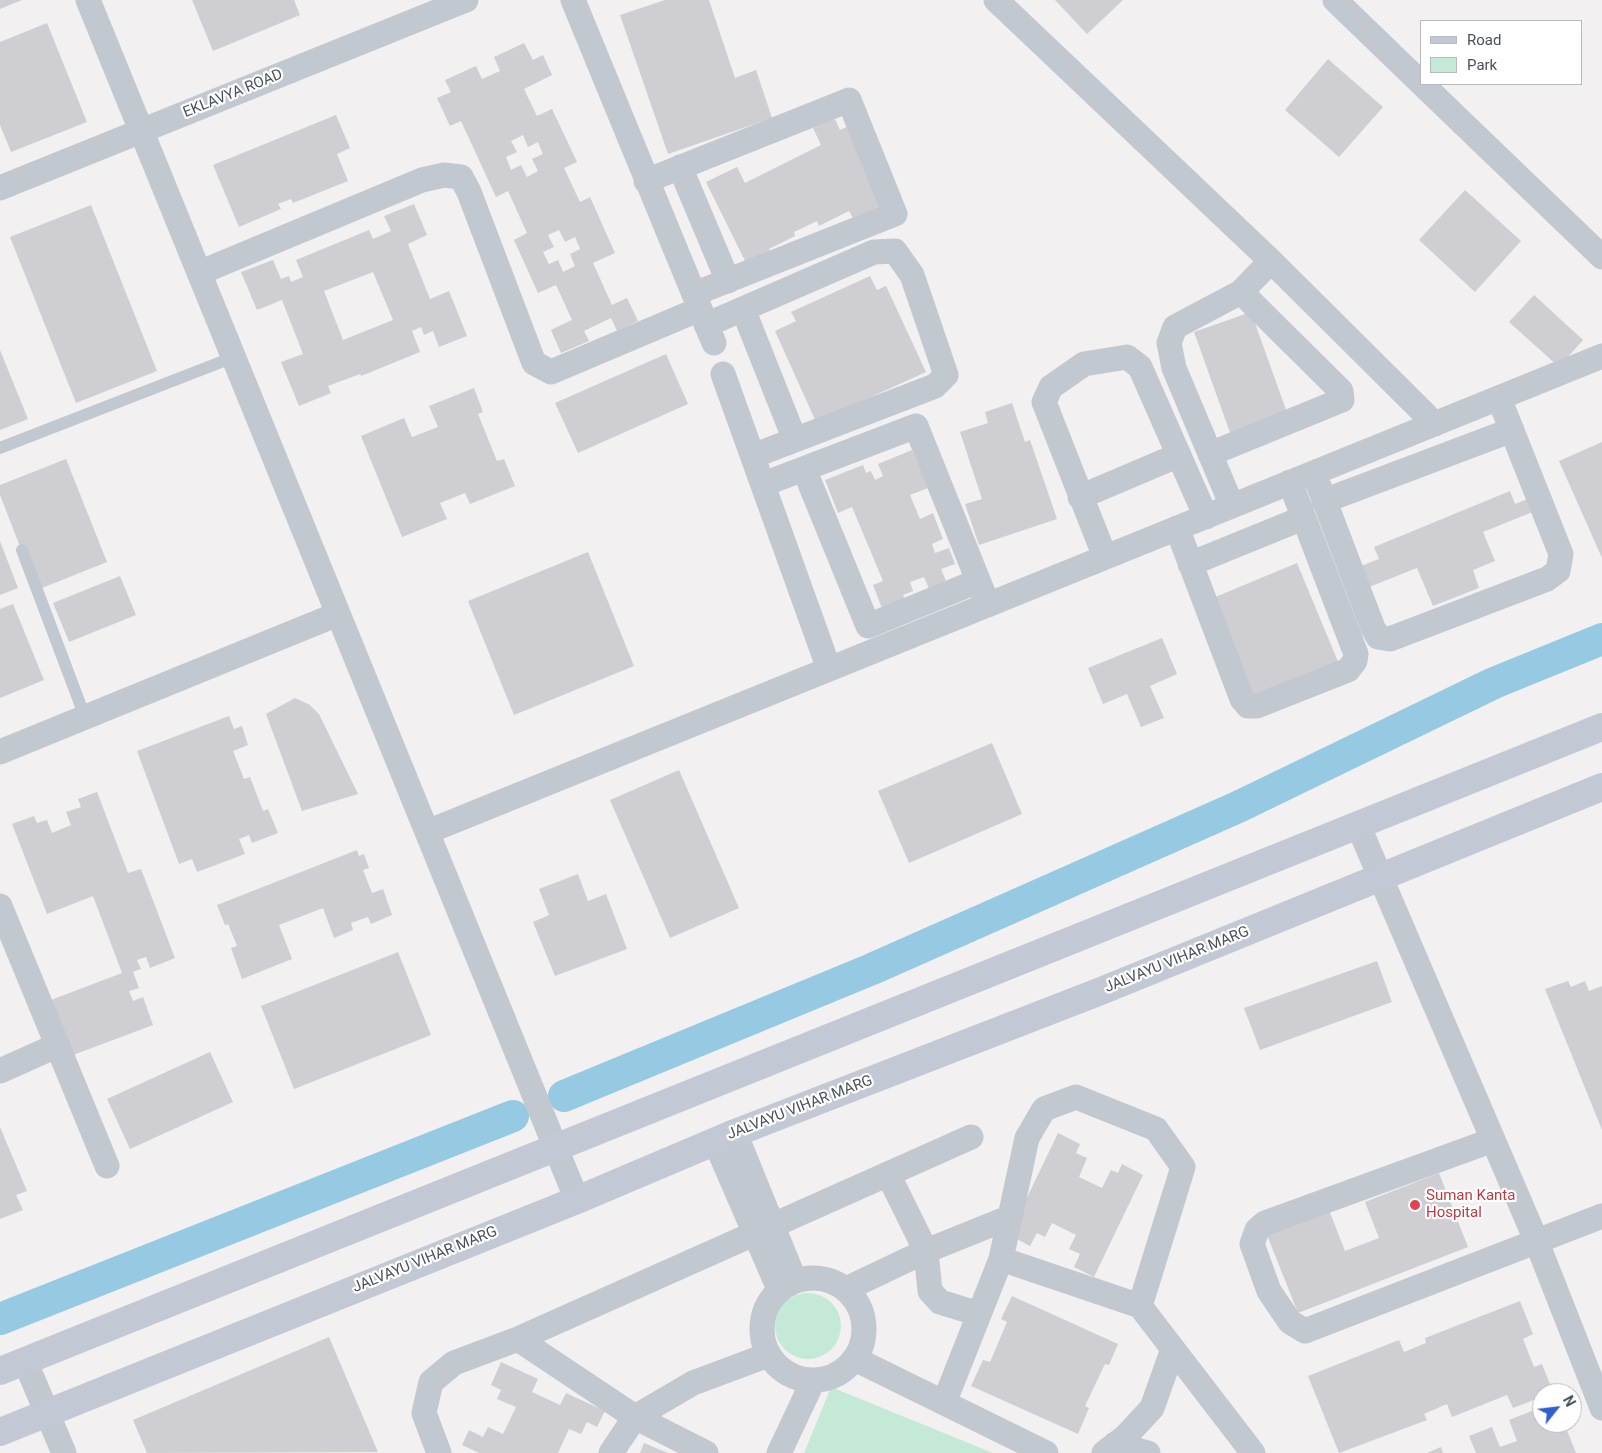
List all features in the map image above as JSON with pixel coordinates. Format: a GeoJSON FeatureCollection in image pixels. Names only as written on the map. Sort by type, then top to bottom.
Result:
{"type":"FeatureCollection","features":[{"type":"Feature","properties":{"kind":"main road"},"geometry":{"type":"LineString","coordinates":[[0,1371],[551,1137],[1358,825],[1602,727]]}},
{"type":"Feature","properties":{"kind":"main road","name":"JALVAYU VIHAR MARG"},"geometry":{"type":"LineString","coordinates":[[0,1432],[576,1200],[725,1137],[1101,991],[1602,788]]}},
{"type":"Feature","properties":{"kind":"street"},"geometry":{"type":"LineString","coordinates":[[88,0],[576,1200]]}},
{"type":"Feature","properties":{"kind":"street","name":"EKLAVYA ROAD"},"geometry":{"type":"LineString","coordinates":[[0,188],[466,0]]}},
{"type":"Feature","properties":{"kind":"street"},"geometry":{"type":"LineString","coordinates":[[573,0],[703,318]]}},
{"type":"Feature","properties":{"kind":"street"},"geometry":{"type":"LineString","coordinates":[[996,0],[1271,261],[1435,424]]}},
{"type":"Feature","properties":{"kind":"street"},"geometry":{"type":"LineString","coordinates":[[1334,0],[1420,82]]}},
{"type":"Feature","properties":{"kind":"street"},"geometry":{"type":"LineString","coordinates":[[1423,85],[1602,257]]}},
{"type":"Feature","properties":{"kind":"street"},"geometry":{"type":"LineString","coordinates":[[646,181],[849,100],[895,214],[728,281],[703,318]]}},
{"type":"Feature","properties":{"kind":"street"},"geometry":{"type":"LineString","coordinates":[[680,167],[728,281]]}},
{"type":"Feature","properties":{"kind":"street"},"geometry":{"type":"LineString","coordinates":[[199,273],[422,180],[444,175],[461,177],[534,363],[551,372],[703,318],[743,309],[874,252],[895,251],[912,275],[946,375],[935,386],[754,456]]}},
{"type":"Feature","properties":{"kind":"street"},"geometry":{"type":"LineString","coordinates":[[1232,506],[1174,368],[1169,343],[1175,327],[1241,292],[1271,261]]}},
{"type":"Feature","properties":{"kind":"street"},"geometry":{"type":"LineString","coordinates":[[1210,454],[1342,400],[1341,391],[1241,292]]}},
{"type":"Feature","properties":{"kind":"street"},"geometry":{"type":"LineString","coordinates":[[743,309],[795,440]]}},
{"type":"Feature","properties":{"kind":"street"},"geometry":{"type":"LineString","coordinates":[[427,832],[1602,356]]}},
{"type":"Feature","properties":{"kind":"street"},"geometry":{"type":"LineString","coordinates":[[1105,557],[1044,402],[1051,387],[1084,364],[1127,358],[1140,367],[1206,517]]}},
{"type":"Feature","properties":{"kind":"street"},"geometry":{"type":"LineString","coordinates":[[723,374],[754,456],[829,670]]}},
{"type":"Feature","properties":{"kind":"street"},"geometry":{"type":"LineString","coordinates":[[1314,473],[1378,637],[1390,639],[1547,579],[1558,571],[1561,554],[1499,398]]}},
{"type":"Feature","properties":{"kind":"street"},"geometry":{"type":"LineString","coordinates":[[764,484],[916,426],[988,605]]}},
{"type":"Feature","properties":{"kind":"street"},"geometry":{"type":"LineString","coordinates":[[1324,501],[1512,430]]}},
{"type":"Feature","properties":{"kind":"street"},"geometry":{"type":"LineString","coordinates":[[1080,497],[1178,455]]}},
{"type":"Feature","properties":{"kind":"street"},"geometry":{"type":"LineString","coordinates":[[804,469],[868,626],[978,581]]}},
{"type":"Feature","properties":{"kind":"street"},"geometry":{"type":"LineString","coordinates":[[1177,528],[1242,699],[1248,706],[1257,706],[1348,670],[1355,661],[1356,654],[1290,482]]}},
{"type":"Feature","properties":{"kind":"street"},"geometry":{"type":"LineString","coordinates":[[1190,564],[1303,518]]}},
{"type":"Feature","properties":{"kind":"street"},"geometry":{"type":"LineString","coordinates":[[0,752],[338,614]]}},
{"type":"Feature","properties":{"kind":"street"},"geometry":{"type":"LineString","coordinates":[[1358,825],[1492,1140],[1594,1364],[1602,1408]]}},
{"type":"Feature","properties":{"kind":"street"},"geometry":{"type":"LineString","coordinates":[[0,906],[10,960],[58,1045],[107,1166]]}},
{"type":"Feature","properties":{"kind":"street"},"geometry":{"type":"LineString","coordinates":[[0,1071],[58,1045]]}},
{"type":"Feature","properties":{"kind":"street"},"geometry":{"type":"LineString","coordinates":[[944,1403],[1001,1259],[1008,1218],[1027,1138],[1044,1109],[1076,1097],[1156,1129],[1183,1167],[1140,1306]]}},
{"type":"Feature","properties":{"kind":"street"},"geometry":{"type":"LineString","coordinates":[[725,1137],[787,1285]]}},
{"type":"Feature","properties":{"kind":"street"},"geometry":{"type":"LineString","coordinates":[[439,1453],[424,1413],[431,1382],[454,1363],[518,1340],[970,1137]]}},
{"type":"Feature","properties":{"kind":"street"},"geometry":{"type":"LineString","coordinates":[[1492,1140],[1265,1223],[1257,1230],[1252,1244],[1269,1291],[1290,1322],[1306,1330],[1602,1216]]}},
{"type":"Feature","properties":{"kind":"street"},"geometry":{"type":"LineString","coordinates":[[888,1174],[926,1251],[930,1291],[940,1302],[979,1314]]}},
{"type":"Feature","properties":{"kind":"street"},"geometry":{"type":"LineString","coordinates":[[846,1290],[926,1251],[1008,1218]]}},
{"type":"Feature","properties":{"kind":"street"},"geometry":{"type":"LineString","coordinates":[[1001,1259],[1140,1306],[1253,1453]]}},
{"type":"Feature","properties":{"kind":"street"},"geometry":{"type":"LineString","coordinates":[[808,1277],[821,1278],[846,1290],[856,1301],[862,1315],[864,1330],[862,1345],[855,1359],[844,1371],[829,1378],[813,1381],[795,1378],[780,1369],[768,1355],[762,1338],[762,1320],[768,1303],[787,1285],[808,1277]]}},
{"type":"Feature","properties":{"kind":"street"},"geometry":{"type":"LineString","coordinates":[[518,1340],[635,1418],[706,1453]]}},
{"type":"Feature","properties":{"kind":"street"},"geometry":{"type":"LineString","coordinates":[[1110,1449],[1125,1437],[1152,1408],[1173,1349]]}},
{"type":"Feature","properties":{"kind":"street"},"geometry":{"type":"LineString","coordinates":[[611,1453],[635,1418],[693,1383],[768,1355]]}},
{"type":"Feature","properties":{"kind":"street"},"geometry":{"type":"LineString","coordinates":[[855,1359],[1046,1453]]}},
{"type":"Feature","properties":{"kind":"street"},"geometry":{"type":"LineString","coordinates":[[25,1361],[64,1453]]}},
{"type":"Feature","properties":{"kind":"street"},"geometry":{"type":"LineString","coordinates":[[779,1453],[813,1381]]}},
{"type":"Feature","properties":{"kind":"street"},"geometry":{"type":"LineString","coordinates":[[1110,1449],[1148,1453]]}},
{"type":"Feature","properties":{"kind":"lane"},"geometry":{"type":"LineString","coordinates":[[0,448],[234,358]]}},
{"type":"Feature","properties":{"kind":"lane"},"geometry":{"type":"LineString","coordinates":[[22,550],[85,717]]}},
{"type":"Feature","properties":{"kind":"green space"},"geometry":{"type":"Polygon","coordinates":[[[808,1293],[821,1295],[836,1308],[839,1313],[841,1326],[839,1339],[826,1354],[821,1357],[808,1359],[795,1357],[780,1344],[777,1339],[775,1326],[777,1313],[790,1298],[795,1295],[808,1293]]]}},
{"type":"Feature","properties":{"kind":"green space"},"geometry":{"type":"Polygon","coordinates":[[[831,1387],[993,1453],[804,1453],[831,1387]]]}},
{"type":"Feature","properties":{"kind":"building"},"geometry":{"type":"Polygon","coordinates":[[[0,0],[22,0],[0,9],[0,0]]]}},
{"type":"Feature","properties":{"kind":"building"},"geometry":{"type":"Polygon","coordinates":[[[192,0],[294,0],[300,15],[213,51],[192,0]]]}},
{"type":"Feature","properties":{"kind":"building"},"geometry":{"type":"Polygon","coordinates":[[[665,0],[709,0],[735,78],[756,70],[772,118],[668,154],[620,15],[665,0]]]}},
{"type":"Feature","properties":{"kind":"building"},"geometry":{"type":"Polygon","coordinates":[[[1055,0],[1123,0],[1087,34],[1055,0]]]}},
{"type":"Feature","properties":{"kind":"building"},"geometry":{"type":"Polygon","coordinates":[[[47,23],[87,122],[11,152],[0,125],[0,42],[47,23]]]}},
{"type":"Feature","properties":{"kind":"building"},"geometry":{"type":"Polygon","coordinates":[[[524,43],[533,60],[543,55],[552,75],[524,89],[537,116],[552,109],[577,162],[564,168],[580,202],[590,197],[615,253],[593,263],[612,305],[627,298],[638,321],[617,331],[611,318],[584,331],[589,341],[561,353],[551,330],[572,320],[556,285],[538,293],[514,240],[527,233],[508,191],[496,197],[461,121],[450,126],[437,98],[451,92],[445,80],[476,66],[482,79],[500,71],[494,57],[524,43]],[[523,135],[511,141],[517,152],[506,157],[511,170],[521,165],[527,177],[538,171],[532,159],[543,154],[538,142],[528,147],[523,135]],[[559,230],[548,235],[554,247],[543,252],[549,264],[558,260],[563,272],[575,266],[570,254],[580,249],[575,237],[565,242],[559,230]]]}},
{"type":"Feature","properties":{"kind":"building"},"geometry":{"type":"Polygon","coordinates":[[[1328,59],[1383,107],[1339,157],[1285,110],[1328,59]]]}},
{"type":"Feature","properties":{"kind":"building"},"geometry":{"type":"Polygon","coordinates":[[[336,115],[350,148],[337,154],[348,181],[293,203],[291,199],[278,204],[281,209],[239,227],[213,165],[336,115]]]}},
{"type":"Feature","properties":{"kind":"building"},"geometry":{"type":"Polygon","coordinates":[[[834,117],[840,130],[851,125],[881,209],[855,222],[849,211],[819,226],[817,221],[794,232],[795,236],[769,249],[773,257],[749,269],[706,182],[737,167],[745,183],[821,145],[813,128],[834,117]]]}},
{"type":"Feature","properties":{"kind":"building"},"geometry":{"type":"Polygon","coordinates":[[[1465,190],[1521,241],[1475,292],[1419,240],[1465,190]]]}},
{"type":"Feature","properties":{"kind":"building"},"geometry":{"type":"Polygon","coordinates":[[[414,204],[427,235],[408,244],[430,299],[449,291],[467,336],[439,347],[433,331],[424,335],[421,327],[412,331],[420,352],[361,376],[360,374],[328,386],[331,393],[299,406],[281,362],[303,354],[282,300],[257,310],[241,272],[273,260],[281,279],[289,276],[291,282],[303,277],[296,260],[369,230],[373,239],[391,231],[384,216],[414,204]],[[373,272],[324,291],[343,340],[393,320],[373,272]]]}},
{"type":"Feature","properties":{"kind":"building"},"geometry":{"type":"Polygon","coordinates":[[[91,205],[157,371],[76,403],[10,237],[91,205]]]}},
{"type":"Feature","properties":{"kind":"building"},"geometry":{"type":"Polygon","coordinates":[[[870,276],[877,290],[886,286],[926,372],[816,422],[775,331],[796,321],[791,312],[870,276]]]}},
{"type":"Feature","properties":{"kind":"building"},"geometry":{"type":"Polygon","coordinates":[[[1534,295],[1583,340],[1559,367],[1509,322],[1534,295]]]}},
{"type":"Feature","properties":{"kind":"building"},"geometry":{"type":"Polygon","coordinates":[[[1251,312],[1290,421],[1233,441],[1194,332],[1251,312]]]}},
{"type":"Feature","properties":{"kind":"building"},"geometry":{"type":"Polygon","coordinates":[[[0,350],[28,419],[0,430],[0,350]]]}},
{"type":"Feature","properties":{"kind":"building"},"geometry":{"type":"Polygon","coordinates":[[[666,354],[688,404],[578,453],[555,403],[666,354]]]}},
{"type":"Feature","properties":{"kind":"building"},"geometry":{"type":"Polygon","coordinates":[[[474,388],[483,412],[478,414],[497,461],[504,459],[515,486],[470,504],[465,493],[440,503],[447,519],[402,537],[361,436],[404,418],[412,437],[438,427],[429,406],[474,388]]]}},
{"type":"Feature","properties":{"kind":"building"},"geometry":{"type":"Polygon","coordinates":[[[1012,403],[1025,442],[1030,440],[1057,519],[979,545],[965,504],[982,499],[960,432],[988,423],[985,412],[1012,403]]]}},
{"type":"Feature","properties":{"kind":"building"},"geometry":{"type":"Polygon","coordinates":[[[1602,442],[1602,558],[1559,461],[1602,442]]]}},
{"type":"Feature","properties":{"kind":"building"},"geometry":{"type":"Polygon","coordinates":[[[912,450],[928,488],[910,495],[920,519],[933,513],[943,539],[932,544],[935,553],[949,548],[955,564],[941,569],[948,586],[931,594],[924,577],[910,582],[913,591],[903,595],[906,602],[883,611],[873,585],[883,581],[852,507],[838,513],[825,480],[863,465],[866,473],[871,471],[875,480],[883,476],[878,464],[912,450]]]}},
{"type":"Feature","properties":{"kind":"building"},"geometry":{"type":"Polygon","coordinates":[[[66,459],[107,562],[37,590],[0,495],[0,485],[66,459]]]}},
{"type":"Feature","properties":{"kind":"building"},"geometry":{"type":"Polygon","coordinates":[[[1510,491],[1515,504],[1530,498],[1535,511],[1483,532],[1495,561],[1473,570],[1479,588],[1433,606],[1417,568],[1369,587],[1361,566],[1379,559],[1374,547],[1510,491]]]}},
{"type":"Feature","properties":{"kind":"building"},"geometry":{"type":"Polygon","coordinates":[[[0,541],[18,588],[0,595],[0,541]]]}},
{"type":"Feature","properties":{"kind":"building"},"geometry":{"type":"Polygon","coordinates":[[[588,552],[634,666],[514,715],[468,601],[588,552]]]}},
{"type":"Feature","properties":{"kind":"building"},"geometry":{"type":"Polygon","coordinates":[[[1297,563],[1339,664],[1254,699],[1213,598],[1297,563]]]}},
{"type":"Feature","properties":{"kind":"building"},"geometry":{"type":"Polygon","coordinates":[[[120,576],[136,615],[69,642],[53,603],[120,576]]]}},
{"type":"Feature","properties":{"kind":"building"},"geometry":{"type":"Polygon","coordinates":[[[13,604],[44,680],[0,698],[0,609],[13,604]]]}},
{"type":"Feature","properties":{"kind":"building"},"geometry":{"type":"Polygon","coordinates":[[[1162,638],[1177,674],[1150,686],[1164,718],[1141,727],[1127,694],[1103,704],[1088,668],[1162,638]]]}},
{"type":"Feature","properties":{"kind":"building"},"geometry":{"type":"Polygon","coordinates":[[[295,698],[310,705],[319,714],[358,794],[302,811],[266,714],[295,698]]]}},
{"type":"Feature","properties":{"kind":"building"},"geometry":{"type":"Polygon","coordinates":[[[229,716],[234,729],[242,726],[248,745],[233,751],[244,779],[250,777],[263,811],[268,809],[278,833],[252,843],[249,835],[239,839],[245,854],[197,872],[192,859],[179,864],[137,751],[229,716]]]}},
{"type":"Feature","properties":{"kind":"building"},"geometry":{"type":"Polygon","coordinates":[[[992,743],[1022,814],[909,863],[878,791],[992,743]]]}},
{"type":"Feature","properties":{"kind":"building"},"geometry":{"type":"Polygon","coordinates":[[[679,770],[739,908],[670,938],[610,800],[679,770]]]}},
{"type":"Feature","properties":{"kind":"building"},"geometry":{"type":"Polygon","coordinates":[[[97,792],[128,873],[141,869],[175,958],[150,968],[146,957],[137,960],[141,969],[133,972],[139,988],[129,991],[133,1001],[143,997],[153,1025],[73,1055],[51,1000],[122,973],[93,896],[47,914],[12,824],[34,816],[37,823],[47,820],[52,833],[71,825],[66,812],[81,807],[78,799],[97,792]]]}},
{"type":"Feature","properties":{"kind":"building"},"geometry":{"type":"Polygon","coordinates":[[[357,850],[359,856],[364,854],[369,868],[363,870],[372,893],[383,889],[392,915],[371,924],[368,917],[351,923],[353,930],[334,938],[323,908],[279,925],[292,959],[242,979],[231,948],[237,946],[228,924],[225,925],[217,905],[357,850]]]}},
{"type":"Feature","properties":{"kind":"building"},"geometry":{"type":"Polygon","coordinates":[[[578,874],[588,901],[606,894],[627,949],[555,976],[533,922],[549,915],[539,889],[578,874]]]}},
{"type":"Feature","properties":{"kind":"building"},"geometry":{"type":"Polygon","coordinates":[[[398,952],[431,1035],[294,1089],[261,1006],[398,952]]]}},
{"type":"Feature","properties":{"kind":"building"},"geometry":{"type":"Polygon","coordinates":[[[1377,961],[1392,1002],[1260,1050],[1244,1008],[1377,961]]]}},
{"type":"Feature","properties":{"kind":"building"},"geometry":{"type":"Polygon","coordinates":[[[1568,981],[1571,987],[1585,981],[1589,991],[1602,986],[1602,1130],[1545,989],[1568,981]]]}},
{"type":"Feature","properties":{"kind":"building"},"geometry":{"type":"Polygon","coordinates":[[[210,1052],[233,1102],[130,1149],[107,1099],[210,1052]]]}},
{"type":"Feature","properties":{"kind":"building"},"geometry":{"type":"Polygon","coordinates":[[[0,1127],[27,1191],[16,1195],[23,1210],[0,1219],[0,1127]]]}},
{"type":"Feature","properties":{"kind":"building"},"geometry":{"type":"Polygon","coordinates":[[[1058,1133],[1080,1144],[1076,1153],[1087,1158],[1079,1177],[1102,1188],[1111,1170],[1118,1173],[1122,1164],[1143,1175],[1094,1277],[1074,1267],[1080,1254],[1069,1249],[1076,1235],[1052,1223],[1045,1237],[1037,1233],[1030,1246],[1009,1235],[1058,1133]]]}},
{"type":"Feature","properties":{"kind":"building"},"geometry":{"type":"Polygon","coordinates":[[[1439,1173],[1468,1247],[1298,1313],[1267,1235],[1329,1210],[1345,1251],[1379,1238],[1365,1202],[1439,1173]]]}},
{"type":"Feature","properties":{"kind":"building"},"geometry":{"type":"Polygon","coordinates":[[[1012,1296],[1118,1344],[1109,1365],[1105,1364],[1085,1406],[1089,1408],[1078,1434],[971,1386],[983,1360],[990,1362],[1007,1322],[1001,1319],[1012,1296]]]}},
{"type":"Feature","properties":{"kind":"building"},"geometry":{"type":"Polygon","coordinates":[[[1520,1301],[1533,1334],[1523,1339],[1534,1367],[1542,1364],[1549,1383],[1532,1383],[1532,1401],[1513,1408],[1507,1395],[1452,1417],[1447,1404],[1424,1414],[1427,1420],[1339,1453],[1308,1376],[1399,1340],[1404,1352],[1426,1343],[1425,1338],[1520,1301]]]}},
{"type":"Feature","properties":{"kind":"building"},"geometry":{"type":"Polygon","coordinates":[[[329,1337],[378,1452],[147,1453],[133,1420],[329,1337]]]}},
{"type":"Feature","properties":{"kind":"building"},"geometry":{"type":"Polygon","coordinates":[[[501,1362],[538,1379],[532,1392],[560,1405],[566,1393],[605,1411],[597,1427],[587,1422],[581,1434],[569,1429],[558,1453],[479,1453],[462,1445],[469,1430],[483,1437],[488,1427],[503,1434],[516,1407],[497,1399],[501,1390],[491,1385],[501,1362]]]}},
{"type":"Feature","properties":{"kind":"building"},"geometry":{"type":"Polygon","coordinates":[[[1532,1411],[1532,1433],[1568,1433],[1576,1453],[1476,1453],[1469,1436],[1492,1427],[1500,1447],[1517,1441],[1509,1420],[1532,1411]]]}},
{"type":"Feature","properties":{"kind":"building"},"geometry":{"type":"Polygon","coordinates":[[[644,1443],[668,1453],[640,1453],[644,1443]]]}},
{"type":"Feature","properties":{"kind":"building"},"geometry":{"type":"Polygon","coordinates":[[[1441,1447],[1443,1453],[1427,1453],[1441,1447]]]}},
{"type":"Feature","properties":{"kind":"waterway"},"geometry":{"type":"LineString","coordinates":[[564,1096],[872,969],[1238,807],[1494,683],[1602,639]]}},
{"type":"Feature","properties":{"kind":"waterway"},"geometry":{"type":"LineString","coordinates":[[513,1116],[564,1096]]}},
{"type":"Feature","properties":{"kind":"waterway"},"geometry":{"type":"LineString","coordinates":[[0,1319],[513,1116]]}},
{"type":"Feature","properties":{"kind":"place","name":"Suman Kanta Hospital"},"geometry":{"type":"Point","coordinates":[1415,1205]}}]}
